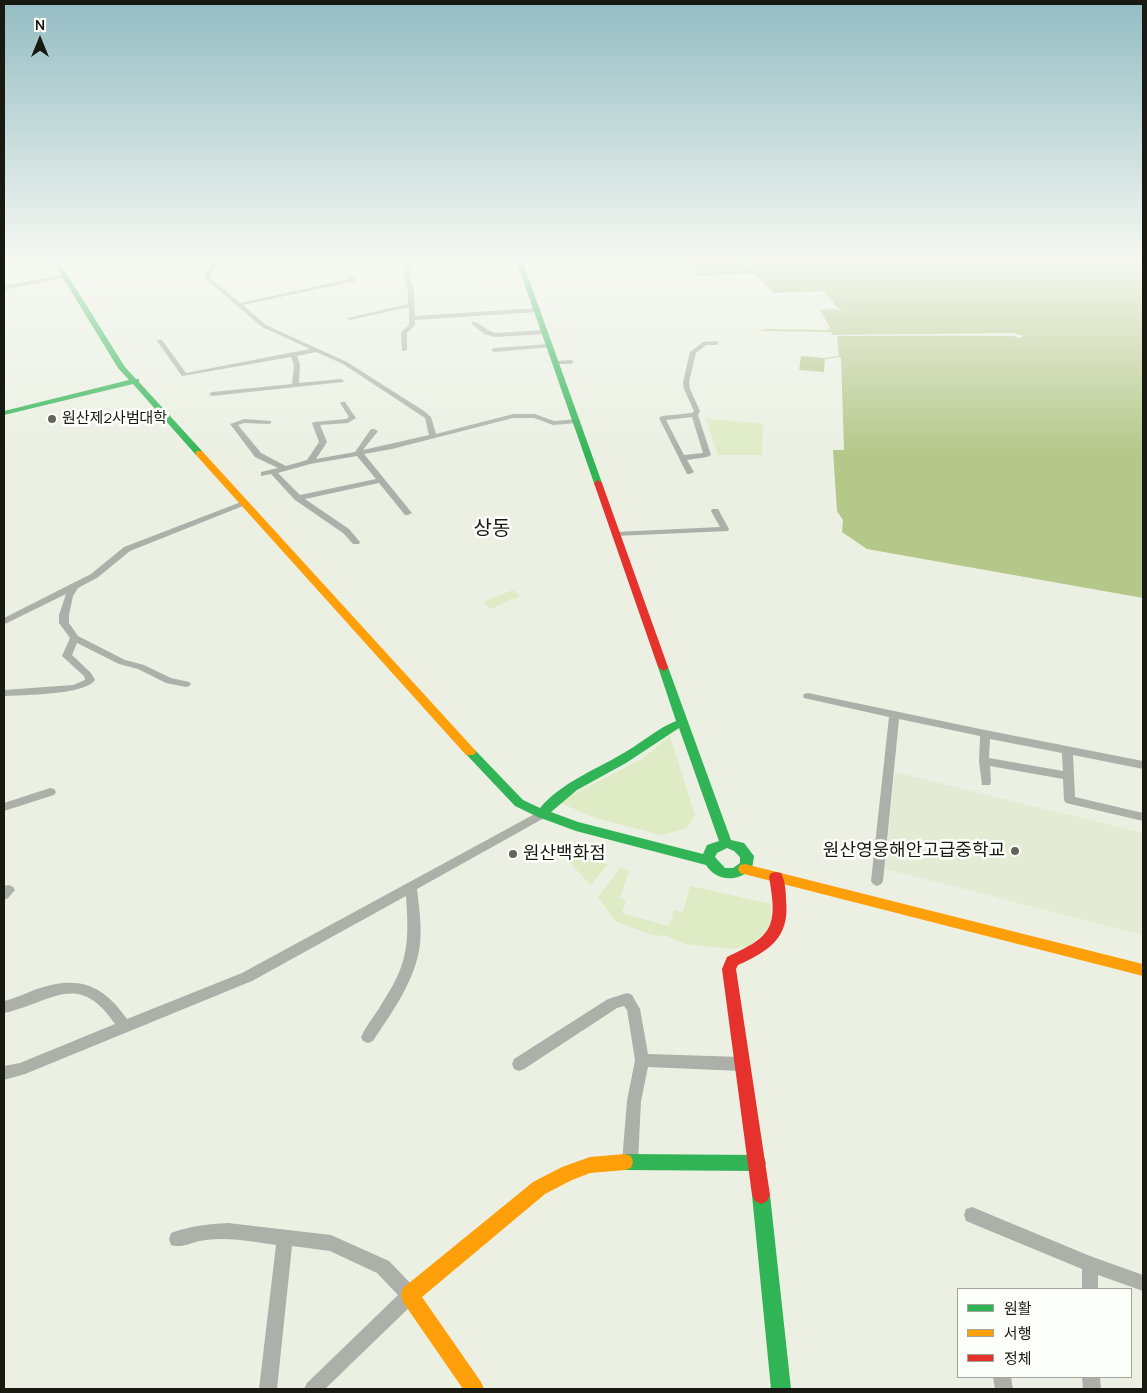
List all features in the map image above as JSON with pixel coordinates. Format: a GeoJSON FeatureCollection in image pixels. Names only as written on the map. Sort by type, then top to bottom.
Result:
{"type":"FeatureCollection","features":[{"type":"Feature","properties":{"kind":"main road"},"geometry":{"type":"LineString","coordinates":[[96,325],[119,362],[244,504],[493,778],[520,803],[542,814],[576,826],[709,861],[715,869],[725,874],[736,874],[745,869],[748,861],[745,852],[737,846],[726,844],[712,849],[709,861]]}},
{"type":"Feature","properties":{"kind":"main road"},"geometry":{"type":"LineString","coordinates":[[542,325],[726,844]]}},
{"type":"Feature","properties":{"kind":"main road"},"geometry":{"type":"LineString","coordinates":[[4,413],[136,381]]}},
{"type":"Feature","properties":{"kind":"main road"},"geometry":{"type":"LineString","coordinates":[[542,814],[552,800],[635,752],[664,729],[682,723]]}},
{"type":"Feature","properties":{"kind":"main road"},"geometry":{"type":"LineString","coordinates":[[745,869],[1143,970]]}},
{"type":"Feature","properties":{"kind":"main road"},"geometry":{"type":"LineString","coordinates":[[776,877],[782,905],[781,921],[773,938],[760,949],[732,961],[729,969],[741,1064],[758,1163],[781,1389]]}},
{"type":"Feature","properties":{"kind":"main road"},"geometry":{"type":"LineString","coordinates":[[474,1389],[410,1295],[539,1188],[568,1173],[590,1165],[630,1162],[758,1163]]}},
{"type":"Feature","properties":{"kind":"street"},"geometry":{"type":"LineString","coordinates":[[263,325],[345,363],[422,412],[428,417],[433,436]]}},
{"type":"Feature","properties":{"kind":"street"},"geometry":{"type":"LineString","coordinates":[[404,350],[404,332],[412,325]]}},
{"type":"Feature","properties":{"kind":"street"},"geometry":{"type":"LineString","coordinates":[[476,325],[486,333],[495,335],[545,332]]}},
{"type":"Feature","properties":{"kind":"street"},"geometry":{"type":"LineString","coordinates":[[160,342],[183,374],[317,350]]}},
{"type":"Feature","properties":{"kind":"street"},"geometry":{"type":"LineString","coordinates":[[682,458],[708,455],[695,415],[697,411],[687,390],[686,382],[693,352],[700,345],[716,343]]}},
{"type":"Feature","properties":{"kind":"street"},"geometry":{"type":"LineString","coordinates":[[494,350],[550,346]]}},
{"type":"Feature","properties":{"kind":"street"},"geometry":{"type":"LineString","coordinates":[[294,355],[296,366],[295,386]]}},
{"type":"Feature","properties":{"kind":"street"},"geometry":{"type":"LineString","coordinates":[[556,363],[571,362]]}},
{"type":"Feature","properties":{"kind":"street"},"geometry":{"type":"LineString","coordinates":[[212,394],[341,381]]}},
{"type":"Feature","properties":{"kind":"street"},"geometry":{"type":"LineString","coordinates":[[310,462],[323,442],[316,423],[348,421],[353,418],[343,403]]}},
{"type":"Feature","properties":{"kind":"street"},"geometry":{"type":"LineString","coordinates":[[264,474],[527,414],[553,422],[577,422]]}},
{"type":"Feature","properties":{"kind":"street"},"geometry":{"type":"LineString","coordinates":[[690,472],[662,418],[695,415]]}},
{"type":"Feature","properties":{"kind":"street"},"geometry":{"type":"LineString","coordinates":[[269,422],[234,424],[258,455],[284,468]]}},
{"type":"Feature","properties":{"kind":"street"},"geometry":{"type":"LineString","coordinates":[[358,452],[374,431]]}},
{"type":"Feature","properties":{"kind":"street"},"geometry":{"type":"LineString","coordinates":[[358,452],[408,513]]}},
{"type":"Feature","properties":{"kind":"street"},"geometry":{"type":"LineString","coordinates":[[273,472],[298,498],[346,531],[356,542]]}},
{"type":"Feature","properties":{"kind":"street"},"geometry":{"type":"LineString","coordinates":[[298,498],[380,480]]}},
{"type":"Feature","properties":{"kind":"street"},"geometry":{"type":"LineString","coordinates":[[4,621],[94,576],[128,550],[244,504]]}},
{"type":"Feature","properties":{"kind":"street"},"geometry":{"type":"LineString","coordinates":[[615,534],[726,528],[715,511]]}},
{"type":"Feature","properties":{"kind":"street"},"geometry":{"type":"LineString","coordinates":[[75,586],[69,596],[64,615],[64,623],[75,638],[122,662],[141,667],[168,681],[186,684]]}},
{"type":"Feature","properties":{"kind":"street"},"geometry":{"type":"LineString","coordinates":[[4,693],[74,688],[88,683],[90,680],[88,675],[67,656],[75,638]]}},
{"type":"Feature","properties":{"kind":"street"},"geometry":{"type":"LineString","coordinates":[[808,696],[985,734],[1143,765]]}},
{"type":"Feature","properties":{"kind":"street"},"geometry":{"type":"LineString","coordinates":[[877,881],[894,714]]}},
{"type":"Feature","properties":{"kind":"street"},"geometry":{"type":"LineString","coordinates":[[985,734],[984,760],[986,782]]}},
{"type":"Feature","properties":{"kind":"street"},"geometry":{"type":"LineString","coordinates":[[1066,750],[1070,800],[1143,816]]}},
{"type":"Feature","properties":{"kind":"street"},"geometry":{"type":"LineString","coordinates":[[984,760],[1067,776]]}},
{"type":"Feature","properties":{"kind":"street"},"geometry":{"type":"LineString","coordinates":[[4,807],[50,792]]}},
{"type":"Feature","properties":{"kind":"street"},"geometry":{"type":"LineString","coordinates":[[4,1073],[20,1069],[247,977],[542,814]]}},
{"type":"Feature","properties":{"kind":"street"},"geometry":{"type":"LineString","coordinates":[[368,1037],[403,982],[410,967],[414,943],[411,887]]}},
{"type":"Feature","properties":{"kind":"street"},"geometry":{"type":"LineString","coordinates":[[4,890],[9,890],[4,895]]}},
{"type":"Feature","properties":{"kind":"street"},"geometry":{"type":"LineString","coordinates":[[4,1007],[44,993],[73,987],[84,989],[111,1006],[124,1027]]}},
{"type":"Feature","properties":{"kind":"street"},"geometry":{"type":"LineString","coordinates":[[519,1064],[613,1003],[627,1000],[634,1009],[642,1060],[634,1101],[630,1162]]}},
{"type":"Feature","properties":{"kind":"street"},"geometry":{"type":"LineString","coordinates":[[642,1060],[741,1064]]}},
{"type":"Feature","properties":{"kind":"street"},"geometry":{"type":"LineString","coordinates":[[972,1215],[1143,1284]]}},
{"type":"Feature","properties":{"kind":"street"},"geometry":{"type":"LineString","coordinates":[[177,1239],[204,1232],[228,1231],[331,1243],[382,1267],[410,1295],[313,1389]]}},
{"type":"Feature","properties":{"kind":"street"},"geometry":{"type":"LineString","coordinates":[[268,1389],[285,1237]]}},
{"type":"Feature","properties":{"kind":"street"},"geometry":{"type":"LineString","coordinates":[[1090,1264],[1090,1288]]}},
{"type":"Feature","properties":{"kind":"shaded area"},"geometry":{"type":"Polygon","coordinates":[[[828,325],[1143,325],[1143,598],[867,549],[842,532],[843,520],[837,511],[833,450],[844,450],[841,357],[825,359],[824,372],[799,370],[801,356],[824,358],[839,356],[837,336],[1010,335],[1020,338],[1023,336],[1013,333],[833,335],[831,332],[756,331],[767,329],[827,330],[830,328],[828,325]]]}},
{"type":"Feature","properties":{"kind":"shaded area"},"geometry":{"type":"Polygon","coordinates":[[[706,419],[763,423],[762,455],[718,455],[706,419]]]}},
{"type":"Feature","properties":{"kind":"shaded area"},"geometry":{"type":"Polygon","coordinates":[[[513,590],[520,596],[490,609],[483,602],[513,590]]]}},
{"type":"Feature","properties":{"kind":"shaded area"},"geometry":{"type":"Polygon","coordinates":[[[670,736],[695,815],[686,829],[661,835],[595,818],[558,802],[642,759],[670,736]]]}},
{"type":"Feature","properties":{"kind":"shaded area","name":"원산영웅해안고급중학교"},"geometry":{"type":"Polygon","coordinates":[[[895,772],[1143,833],[1143,935],[885,869],[895,772]]]}},
{"type":"Feature","properties":{"kind":"shaded area"},"geometry":{"type":"Polygon","coordinates":[[[570,855],[608,864],[591,885],[567,860],[570,855]]]}},
{"type":"Feature","properties":{"kind":"shaded area"},"geometry":{"type":"Polygon","coordinates":[[[621,867],[629,871],[620,898],[626,900],[622,913],[669,926],[674,910],[683,912],[690,886],[771,904],[773,926],[749,946],[730,949],[685,944],[666,936],[652,935],[615,921],[598,897],[621,867]]]}},
{"type":"Feature","properties":{"kind":"pier"},"geometry":{"type":"Polygon","coordinates":[[[1013,333],[1024,336],[833,335],[985,334],[1013,333]]]}},
{"type":"Feature","properties":{"kind":"traffic: fast"},"geometry":{"type":"LineString","coordinates":[[95,325],[122,368],[199,453]]}},
{"type":"Feature","properties":{"kind":"traffic: fast"},"geometry":{"type":"LineString","coordinates":[[542,325],[598,483]]}},
{"type":"Feature","properties":{"kind":"traffic: fast"},"geometry":{"type":"LineString","coordinates":[[4,413],[136,381]]}},
{"type":"Feature","properties":{"kind":"traffic: fast"},"geometry":{"type":"LineString","coordinates":[[663,667],[726,843]]}},
{"type":"Feature","properties":{"kind":"traffic: fast"},"geometry":{"type":"LineString","coordinates":[[542,814],[572,787],[622,760],[668,729],[682,723]]}},
{"type":"Feature","properties":{"kind":"traffic: fast"},"geometry":{"type":"LineString","coordinates":[[470,752],[519,803],[542,814],[576,826],[709,861]]}},
{"type":"Feature","properties":{"kind":"traffic: fast"},"geometry":{"type":"LineString","coordinates":[[726,843],[739,847],[747,856],[747,865],[736,873],[731,874],[720,871],[715,868],[708,857],[712,849],[726,843]]}},
{"type":"Feature","properties":{"kind":"traffic: fast"},"geometry":{"type":"LineString","coordinates":[[625,1162],[758,1163]]}},
{"type":"Feature","properties":{"kind":"traffic: fast"},"geometry":{"type":"LineString","coordinates":[[761,1195],[781,1389]]}},
{"type":"Feature","properties":{"kind":"traffic: slow"},"geometry":{"type":"LineString","coordinates":[[199,453],[470,752]]}},
{"type":"Feature","properties":{"kind":"traffic: slow"},"geometry":{"type":"LineString","coordinates":[[745,869],[1143,970]]}},
{"type":"Feature","properties":{"kind":"traffic: slow"},"geometry":{"type":"LineString","coordinates":[[474,1389],[410,1295],[539,1188],[568,1173],[590,1165],[625,1162]]}},
{"type":"Feature","properties":{"kind":"traffic: jam"},"geometry":{"type":"LineString","coordinates":[[598,483],[663,667]]}},
{"type":"Feature","properties":{"kind":"traffic: jam"},"geometry":{"type":"LineString","coordinates":[[761,1195],[729,969],[732,961],[760,947],[776,931],[780,909],[776,877]]}},
{"type":"Feature","properties":{"kind":"place","name":"원산제2사범대학"},"geometry":{"type":"Point","coordinates":[52,419]}},
{"type":"Feature","properties":{"kind":"place","name":"원산영웅해안고급중학교"},"geometry":{"type":"Point","coordinates":[1015,851]}},
{"type":"Feature","properties":{"kind":"place","name":"원산백화점"},"geometry":{"type":"Point","coordinates":[513,854]}},
{"type":"Feature","properties":{"kind":"district","name":"상동"},"geometry":{"type":"Point","coordinates":[492,529]}}]}
